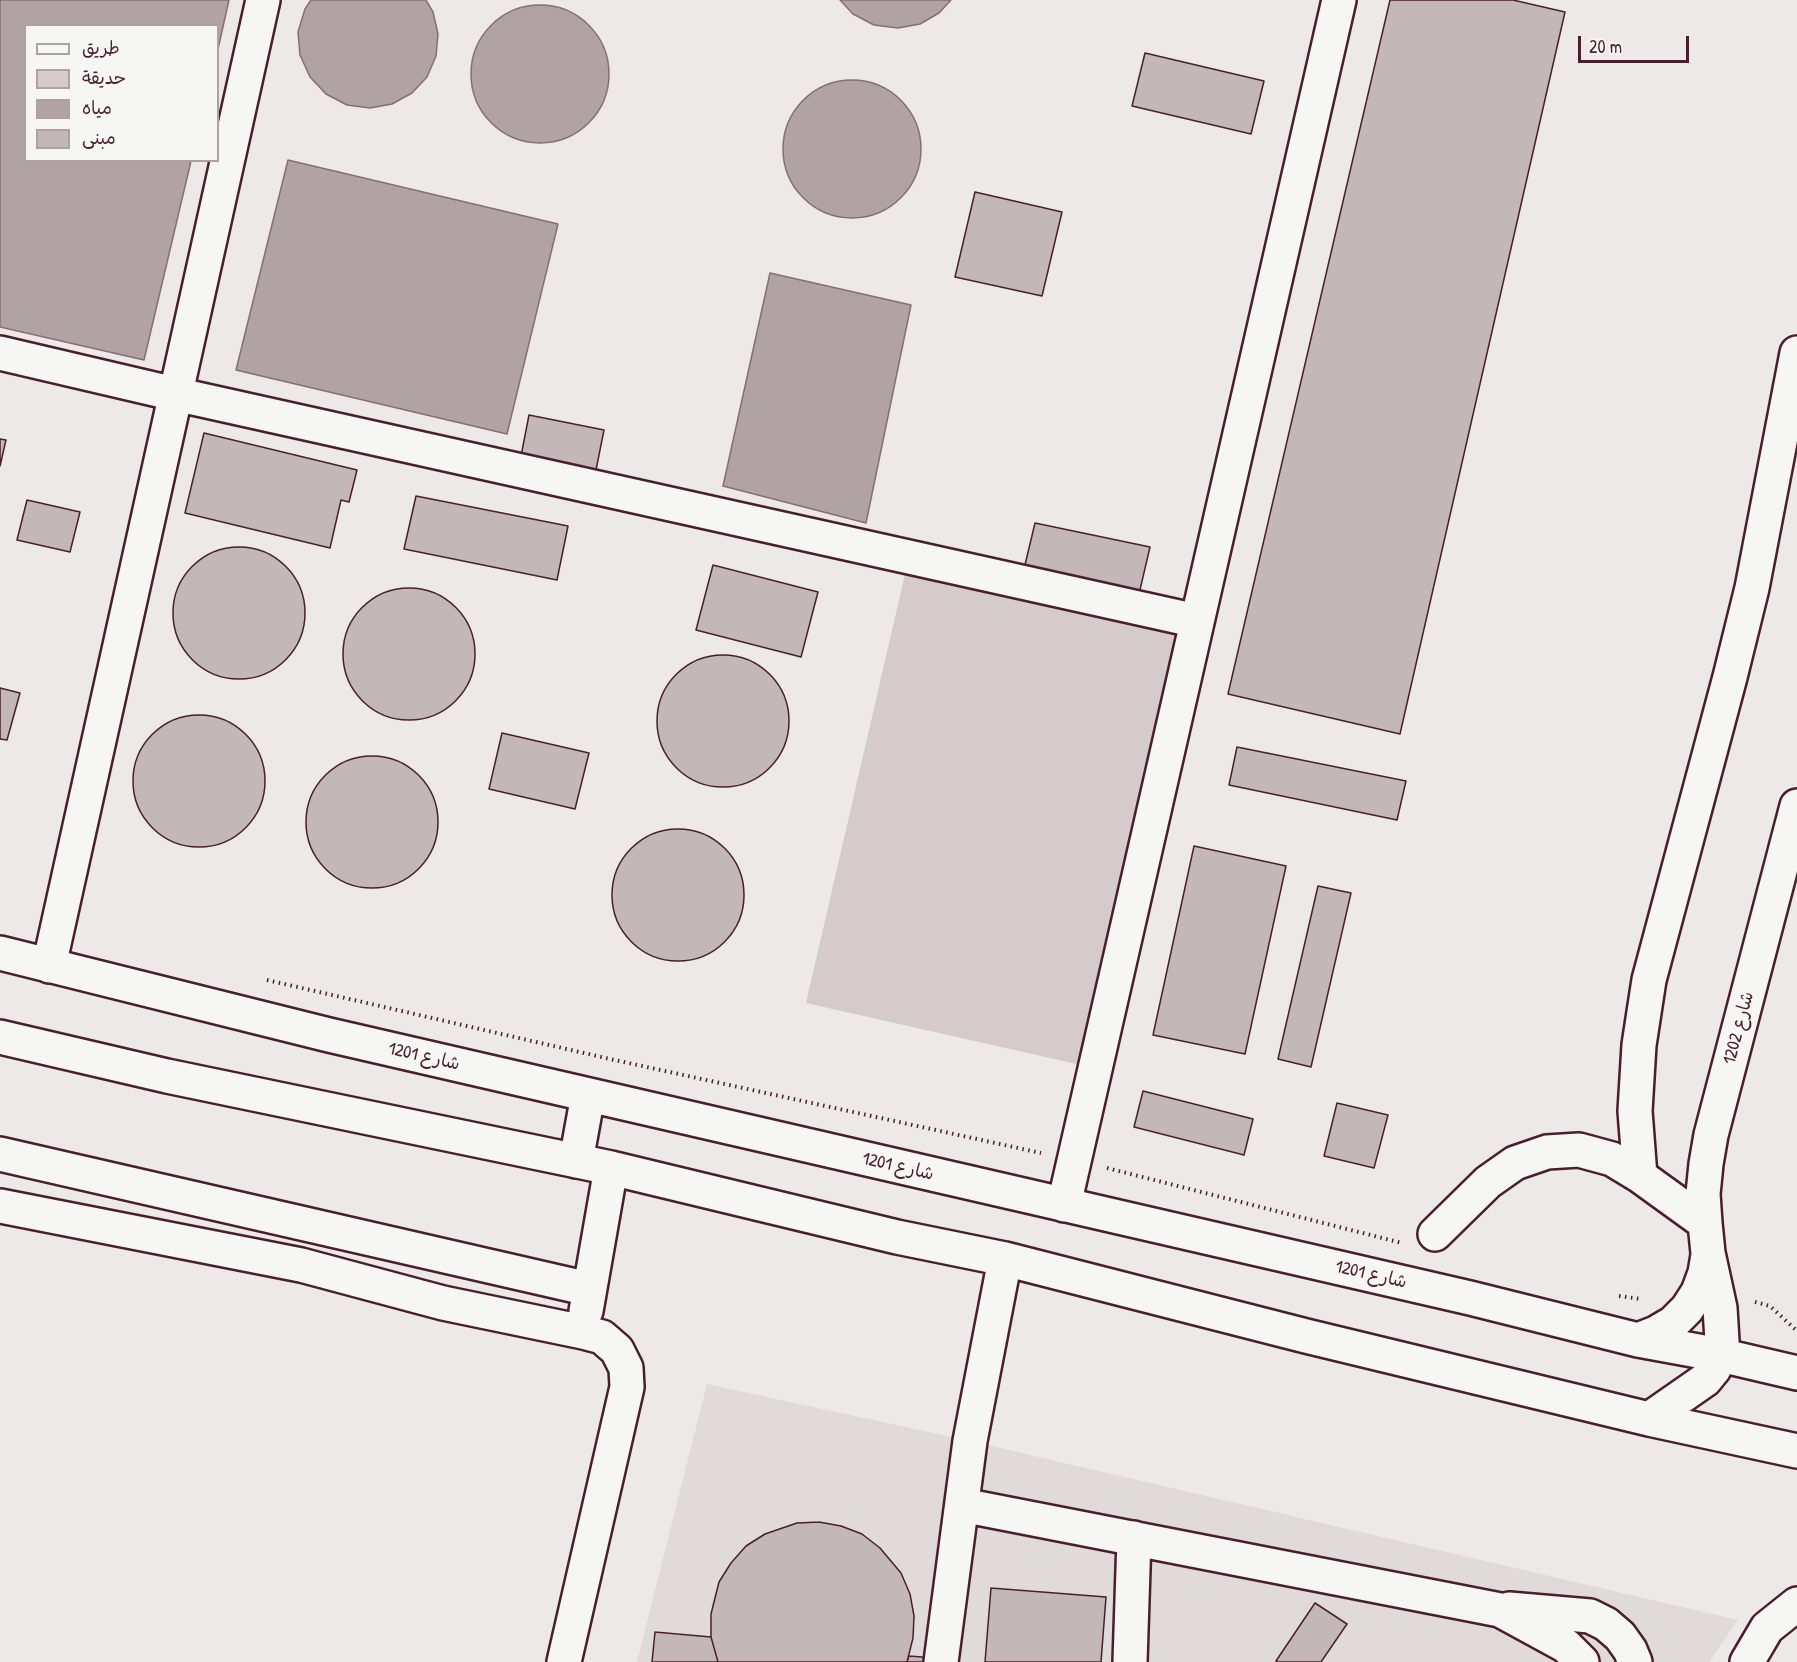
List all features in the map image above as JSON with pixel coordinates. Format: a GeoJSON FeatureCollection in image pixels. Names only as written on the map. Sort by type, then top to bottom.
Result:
{"type":"FeatureCollection","features":[{"type":"Feature","properties":{"kind":"street"},"geometry":{"type":"LineString","coordinates":[[49,966],[263,0]]}},
{"type":"Feature","properties":{"kind":"street"},"geometry":{"type":"LineString","coordinates":[[1064,1205],[1339,0]]}},
{"type":"Feature","properties":{"kind":"street"},"geometry":{"type":"LineString","coordinates":[[1640,1176],[1635,1111],[1639,1045],[1649,980],[1752,588],[1793,389],[1797,352]]}},
{"type":"Feature","properties":{"kind":"street"},"geometry":{"type":"LineString","coordinates":[[0,353],[1197,621]]}},
{"type":"Feature","properties":{"kind":"street","name":"شارع 1202"},"geometry":{"type":"LineString","coordinates":[[1648,1419],[1705,1380],[1720,1355],[1722,1326],[1707,1292],[1703,1194],[1706,1164],[1711,1135],[1797,806]]}},
{"type":"Feature","properties":{"kind":"street","name":"شارع 1201"},"geometry":{"type":"LineString","coordinates":[[0,953],[318,1033],[1470,1298],[1638,1340],[1720,1355],[1797,1373]]}},
{"type":"Feature","properties":{"kind":"street"},"geometry":{"type":"LineString","coordinates":[[0,1037],[167,1076],[612,1168],[897,1237],[1005,1259],[1306,1336],[1648,1419],[1797,1451]]}},
{"type":"Feature","properties":{"kind":"street"},"geometry":{"type":"LineString","coordinates":[[576,1161],[588,1095]]}},
{"type":"Feature","properties":{"kind":"street"},"geometry":{"type":"LineString","coordinates":[[1435,1234],[1488,1182],[1515,1163],[1546,1152],[1580,1150],[1612,1159],[1640,1176],[1706,1238]]}},
{"type":"Feature","properties":{"kind":"street"},"geometry":{"type":"LineString","coordinates":[[0,1154],[589,1289]]}},
{"type":"Feature","properties":{"kind":"street"},"geometry":{"type":"LineString","coordinates":[[583,1332],[612,1168]]}},
{"type":"Feature","properties":{"kind":"street"},"geometry":{"type":"LineString","coordinates":[[0,1206],[301,1265],[443,1303],[602,1337],[617,1350],[626,1368],[627,1387],[564,1662]]}},
{"type":"Feature","properties":{"kind":"street"},"geometry":{"type":"LineString","coordinates":[[941,1662],[970,1441],[1005,1259]]}},
{"type":"Feature","properties":{"kind":"street"},"geometry":{"type":"LineString","coordinates":[[1638,1340],[1673,1323],[1707,1292]]}},
{"type":"Feature","properties":{"kind":"street"},"geometry":{"type":"LineString","coordinates":[[962,1505],[1495,1609],[1590,1616],[1606,1624],[1620,1636],[1635,1662]]}},
{"type":"Feature","properties":{"kind":"street"},"geometry":{"type":"LineString","coordinates":[[1130,1662],[1134,1538]]}},
{"type":"Feature","properties":{"kind":"street"},"geometry":{"type":"LineString","coordinates":[[1746,1662],[1767,1628],[1797,1604]]}},
{"type":"Feature","properties":{"kind":"street"},"geometry":{"type":"LineString","coordinates":[[1495,1609],[1566,1646],[1582,1662]]}},
{"type":"Feature","properties":{"kind":"path"},"geometry":{"type":"LineString","coordinates":[[263,979],[621,1061],[1074,1159],[1403,1243]]}},
{"type":"Feature","properties":{"kind":"path"},"geometry":{"type":"LineString","coordinates":[[1610,1295],[1649,1300],[1707,1292],[1770,1306],[1797,1331]]}},
{"type":"Feature","properties":{"kind":"shaded area"},"geometry":{"type":"Polygon","coordinates":[[[707,1384],[970,1441],[1738,1620],[1709,1662],[637,1662],[707,1384]]]}},
{"type":"Feature","properties":{"kind":"green space"},"geometry":{"type":"Polygon","coordinates":[[[908,561],[1183,624],[1081,1065],[806,1003],[908,561]]]}},
{"type":"Feature","properties":{"kind":"water"},"geometry":{"type":"Polygon","coordinates":[[[0,0],[229,0],[219,45],[219,24],[24,24],[24,162],[191,162],[144,360],[0,327],[0,0]]]}},
{"type":"Feature","properties":{"kind":"water"},"geometry":{"type":"Polygon","coordinates":[[[311,0],[426,0],[433,12],[438,34],[436,56],[427,77],[412,93],[392,104],[370,108],[347,105],[326,94],[310,77],[300,55],[298,32],[305,9],[311,0]]]}},
{"type":"Feature","properties":{"kind":"water"},"geometry":{"type":"Polygon","coordinates":[[[840,0],[951,0],[939,13],[920,24],[898,28],[874,25],[853,14],[840,0]]]}},
{"type":"Feature","properties":{"kind":"water"},"geometry":{"type":"Polygon","coordinates":[[[540,5],[567,10],[579,16],[589,25],[598,35],[604,47],[609,74],[604,101],[598,113],[589,123],[579,132],[567,138],[540,143],[513,138],[501,132],[491,123],[482,113],[476,101],[471,74],[476,47],[482,35],[491,25],[501,16],[513,10],[540,5]]]}},
{"type":"Feature","properties":{"kind":"water"},"geometry":{"type":"Polygon","coordinates":[[[852,80],[879,85],[891,91],[901,100],[910,110],[916,122],[921,149],[916,176],[910,188],[901,198],[891,207],[879,213],[852,218],[825,213],[813,207],[803,198],[794,188],[788,176],[783,149],[788,122],[794,110],[803,100],[813,91],[825,85],[852,80]]]}},
{"type":"Feature","properties":{"kind":"water"},"geometry":{"type":"Polygon","coordinates":[[[288,160],[558,224],[507,434],[236,370],[288,160]]]}},
{"type":"Feature","properties":{"kind":"water"},"geometry":{"type":"Polygon","coordinates":[[[770,273],[911,305],[866,523],[723,486],[770,273]]]}},
{"type":"Feature","properties":{"kind":"building"},"geometry":{"type":"Polygon","coordinates":[[[1390,0],[1513,0],[1565,12],[1400,734],[1228,694],[1390,0]]]}},
{"type":"Feature","properties":{"kind":"building"},"geometry":{"type":"Polygon","coordinates":[[[1145,53],[1264,81],[1251,134],[1132,106],[1145,53]]]}},
{"type":"Feature","properties":{"kind":"building"},"geometry":{"type":"Polygon","coordinates":[[[975,192],[1062,212],[1042,296],[955,277],[975,192]]]}},
{"type":"Feature","properties":{"kind":"building"},"geometry":{"type":"Polygon","coordinates":[[[529,415],[604,430],[596,470],[521,456],[529,415]]]}},
{"type":"Feature","properties":{"kind":"building"},"geometry":{"type":"Polygon","coordinates":[[[204,433],[357,470],[349,502],[341,500],[330,548],[185,513],[204,433]]]}},
{"type":"Feature","properties":{"kind":"building"},"geometry":{"type":"Polygon","coordinates":[[[0,439],[6,440],[0,466],[0,439]]]}},
{"type":"Feature","properties":{"kind":"building"},"geometry":{"type":"Polygon","coordinates":[[[416,496],[568,526],[557,580],[404,549],[416,496]]]}},
{"type":"Feature","properties":{"kind":"building"},"geometry":{"type":"Polygon","coordinates":[[[27,500],[80,512],[70,552],[17,540],[27,500]]]}},
{"type":"Feature","properties":{"kind":"building"},"geometry":{"type":"Polygon","coordinates":[[[1035,523],[1150,547],[1139,594],[1024,569],[1035,523]]]}},
{"type":"Feature","properties":{"kind":"building"},"geometry":{"type":"Polygon","coordinates":[[[239,547],[264,552],[286,566],[300,588],[305,613],[300,638],[286,660],[264,674],[239,679],[214,674],[192,660],[178,638],[173,613],[178,588],[192,566],[214,552],[239,547]]]}},
{"type":"Feature","properties":{"kind":"building"},"geometry":{"type":"Polygon","coordinates":[[[713,565],[818,592],[801,657],[696,630],[713,565]]]}},
{"type":"Feature","properties":{"kind":"building"},"geometry":{"type":"Polygon","coordinates":[[[409,588],[434,593],[456,607],[470,629],[475,654],[470,679],[456,701],[434,715],[409,720],[384,715],[362,701],[348,679],[343,654],[348,629],[362,607],[384,593],[409,588]]]}},
{"type":"Feature","properties":{"kind":"building"},"geometry":{"type":"Polygon","coordinates":[[[723,655],[748,660],[770,674],[784,696],[789,721],[784,746],[770,768],[748,782],[723,787],[698,782],[676,768],[662,746],[657,721],[662,696],[676,674],[698,660],[723,655]]]}},
{"type":"Feature","properties":{"kind":"building"},"geometry":{"type":"Polygon","coordinates":[[[0,688],[20,693],[7,740],[0,739],[0,688]]]}},
{"type":"Feature","properties":{"kind":"building"},"geometry":{"type":"Polygon","coordinates":[[[199,715],[224,720],[246,734],[260,756],[265,781],[260,806],[246,828],[224,842],[199,847],[174,842],[152,828],[138,806],[133,781],[138,756],[152,734],[174,720],[199,715]]]}},
{"type":"Feature","properties":{"kind":"building"},"geometry":{"type":"Polygon","coordinates":[[[502,733],[589,753],[575,809],[489,789],[502,733]]]}},
{"type":"Feature","properties":{"kind":"building"},"geometry":{"type":"Polygon","coordinates":[[[1237,747],[1406,781],[1397,820],[1229,785],[1237,747]]]}},
{"type":"Feature","properties":{"kind":"building"},"geometry":{"type":"Polygon","coordinates":[[[372,756],[397,761],[419,775],[433,797],[438,822],[433,847],[419,869],[397,883],[372,888],[347,883],[325,869],[311,847],[306,822],[311,797],[325,775],[347,761],[372,756]]]}},
{"type":"Feature","properties":{"kind":"building"},"geometry":{"type":"Polygon","coordinates":[[[678,829],[703,834],[725,848],[739,870],[744,895],[739,920],[725,942],[703,956],[678,961],[653,956],[631,942],[617,920],[612,895],[617,870],[631,848],[653,834],[678,829]]]}},
{"type":"Feature","properties":{"kind":"building"},"geometry":{"type":"Polygon","coordinates":[[[1194,846],[1286,866],[1245,1054],[1153,1035],[1194,846]]]}},
{"type":"Feature","properties":{"kind":"building"},"geometry":{"type":"Polygon","coordinates":[[[1318,886],[1351,893],[1311,1067],[1278,1059],[1318,886]]]}},
{"type":"Feature","properties":{"kind":"building"},"geometry":{"type":"Polygon","coordinates":[[[1143,1091],[1253,1119],[1244,1155],[1134,1127],[1143,1091]]]}},
{"type":"Feature","properties":{"kind":"building"},"geometry":{"type":"Polygon","coordinates":[[[1337,1103],[1388,1115],[1374,1168],[1324,1156],[1337,1103]]]}},
{"type":"Feature","properties":{"kind":"building"},"geometry":{"type":"Polygon","coordinates":[[[819,1522],[841,1526],[862,1534],[880,1548],[901,1573],[910,1594],[914,1616],[913,1638],[907,1662],[718,1662],[711,1637],[711,1614],[719,1582],[731,1563],[746,1546],[765,1534],[797,1523],[819,1522]]]}},
{"type":"Feature","properties":{"kind":"building"},"geometry":{"type":"Polygon","coordinates":[[[991,1588],[1106,1597],[1101,1662],[985,1662],[991,1588]]]}},
{"type":"Feature","properties":{"kind":"building"},"geometry":{"type":"Polygon","coordinates":[[[1315,1603],[1347,1624],[1321,1662],[1276,1661],[1315,1603]]]}},
{"type":"Feature","properties":{"kind":"building"},"geometry":{"type":"Polygon","coordinates":[[[655,1632],[711,1637],[718,1662],[652,1662],[655,1632]]]}},
{"type":"Feature","properties":{"kind":"building"},"geometry":{"type":"Polygon","coordinates":[[[909,1656],[935,1658],[934,1662],[907,1662],[909,1656]]]}}]}
